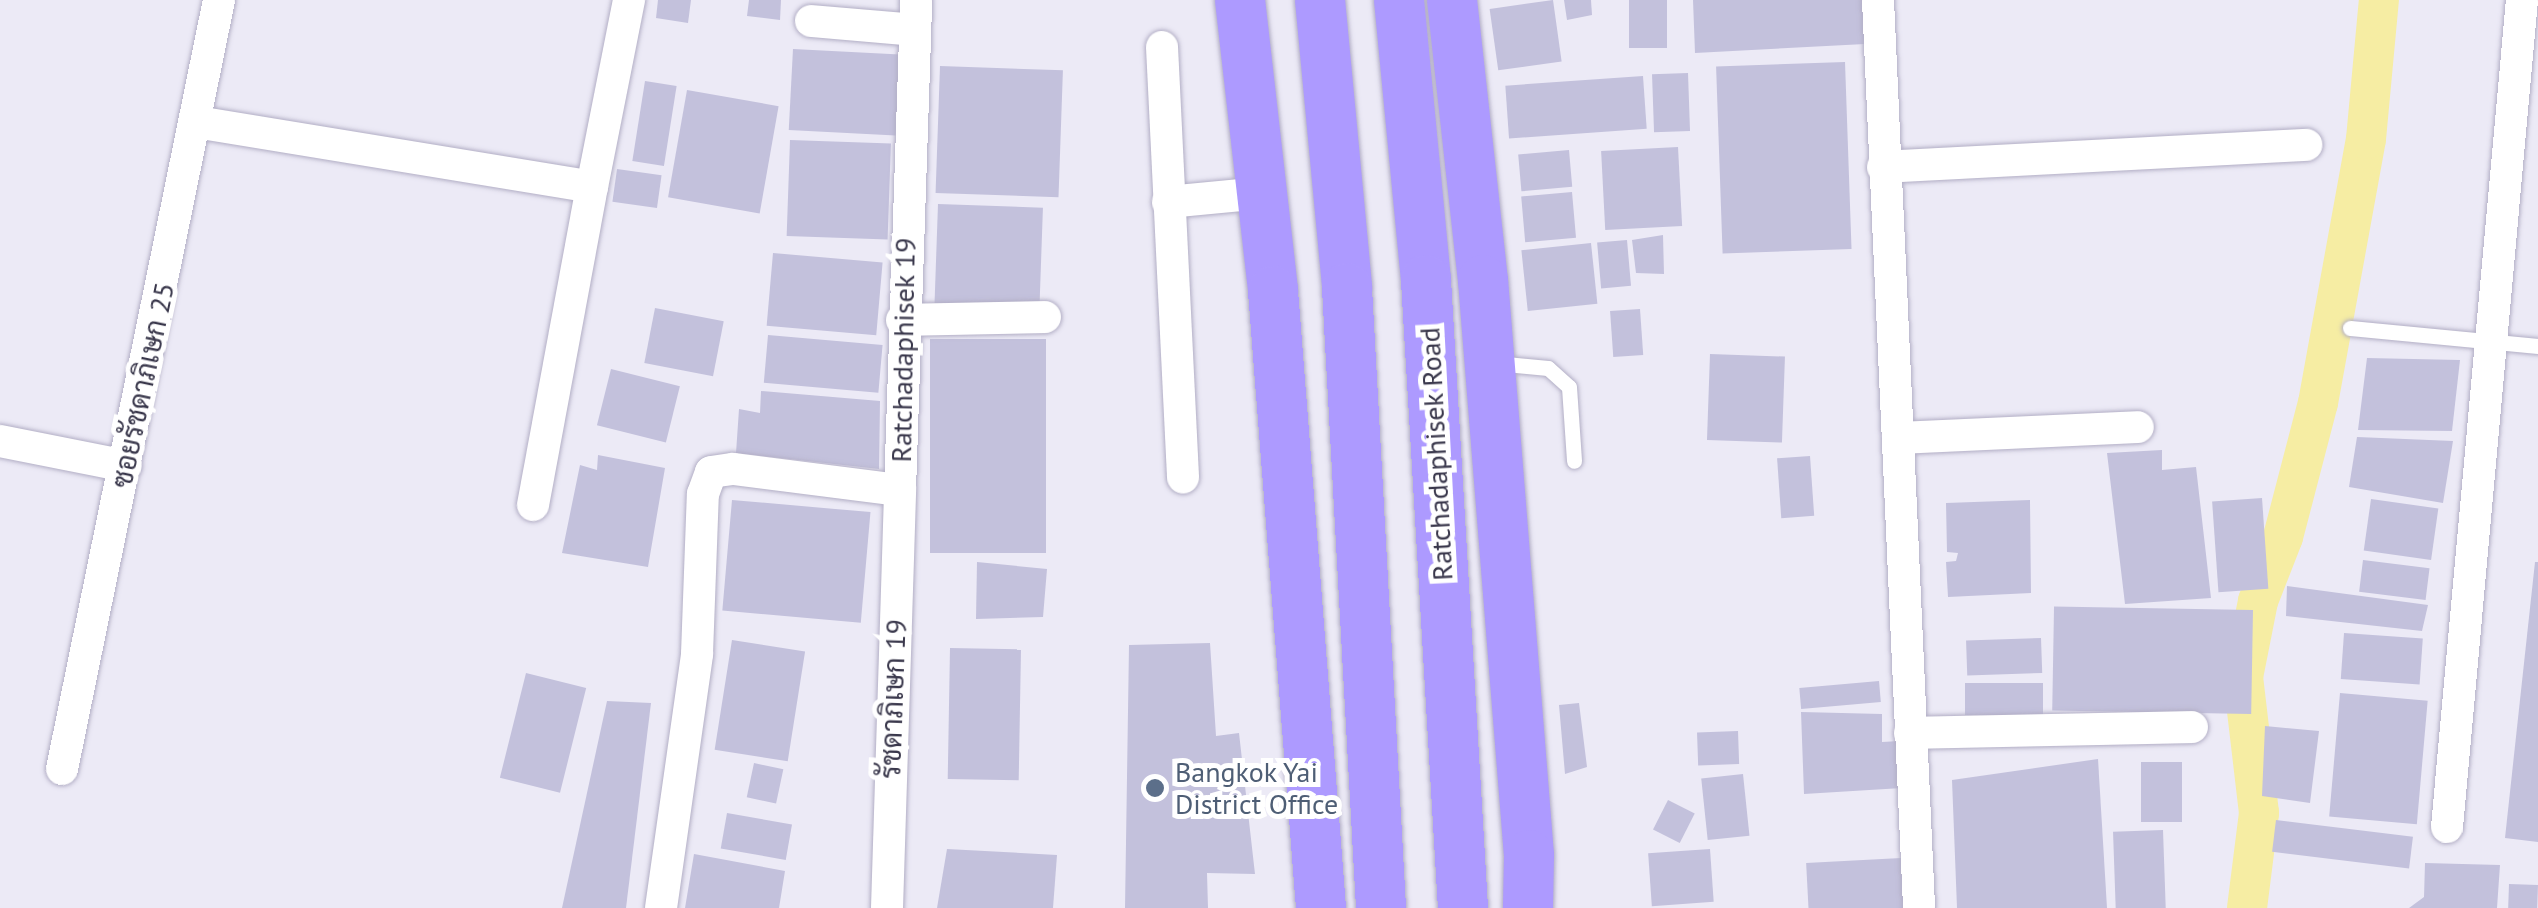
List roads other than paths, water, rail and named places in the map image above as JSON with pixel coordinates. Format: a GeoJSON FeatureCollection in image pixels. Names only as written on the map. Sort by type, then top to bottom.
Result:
{"type":"FeatureCollection","features":[{"type":"Feature","properties":{"kind":"main road"},"geometry":{"type":"LineString","coordinates":[[1240,0],[1262,193],[1321,908]]}},
{"type":"Feature","properties":{"kind":"main road"},"geometry":{"type":"LineString","coordinates":[[1320,0],[1347,288],[1380,908]]}},
{"type":"Feature","properties":{"kind":"main road","name":"Ratchadaphisek Road"},"geometry":{"type":"LineString","coordinates":[[1399,0],[1426,280],[1463,908]]}},
{"type":"Feature","properties":{"kind":"main road"},"geometry":{"type":"LineString","coordinates":[[1452,0],[1490,363],[1530,855],[1528,908]]}},
{"type":"Feature","properties":{"kind":"street","name":"ซอยรัชดาภิเษก 25"},"geometry":{"type":"LineString","coordinates":[[62,770],[219,0]]}},
{"type":"Feature","properties":{"kind":"street"},"geometry":{"type":"LineString","coordinates":[[533,505],[628,0]]}},
{"type":"Feature","properties":{"kind":"street"},"geometry":{"type":"LineString","coordinates":[[1878,0],[1919,908]]}},
{"type":"Feature","properties":{"kind":"street"},"geometry":{"type":"LineString","coordinates":[[2447,828],[2487,341],[2522,0]]}},
{"type":"Feature","properties":{"kind":"street"},"geometry":{"type":"LineString","coordinates":[[811,21],[916,15]]}},
{"type":"Feature","properties":{"kind":"street","name":"Ratchadaphisek 19"},"geometry":{"type":"LineString","coordinates":[[662,908],[698,654],[703,494],[711,472],[732,469],[900,490],[902,320],[916,15]]}},
{"type":"Feature","properties":{"kind":"street"},"geometry":{"type":"LineString","coordinates":[[1162,47],[1183,477]]}},
{"type":"Feature","properties":{"kind":"street"},"geometry":{"type":"LineString","coordinates":[[196,122],[592,186]]}},
{"type":"Feature","properties":{"kind":"street"},"geometry":{"type":"LineString","coordinates":[[1883,166],[2306,146]]}},
{"type":"Feature","properties":{"kind":"street"},"geometry":{"type":"LineString","coordinates":[[1168,202],[1262,193]]}},
{"type":"Feature","properties":{"kind":"street"},"geometry":{"type":"LineString","coordinates":[[902,320],[1046,317]]}},
{"type":"Feature","properties":{"kind":"street"},"geometry":{"type":"LineString","coordinates":[[1898,438],[2138,427]]}},
{"type":"Feature","properties":{"kind":"street"},"geometry":{"type":"LineString","coordinates":[[0,441],[126,466]]}},
{"type":"Feature","properties":{"kind":"street","name":"รัชดาภิเษก 19"},"geometry":{"type":"LineString","coordinates":[[887,908],[900,490]]}},
{"type":"Feature","properties":{"kind":"street"},"geometry":{"type":"LineString","coordinates":[[1910,733],[2192,727]]}},
{"type":"Feature","properties":{"kind":"lane"},"geometry":{"type":"LineString","coordinates":[[2350,328],[2538,346]]}},
{"type":"Feature","properties":{"kind":"lane"},"geometry":{"type":"LineString","coordinates":[[1490,363],[1548,368],[1568,387],[1574,461]]}},
{"type":"Feature","properties":{"kind":"waterway"},"geometry":{"type":"LineString","coordinates":[[2247,908],[2259,813],[2243,677],[2258,601],[2283,537],[2318,403],[2366,139],[2379,0]]}},
{"type":"Feature","properties":{"kind":"place","name":"Bangkok Yai District Office"},"geometry":{"type":"Point","coordinates":[1155,788]}}]}
